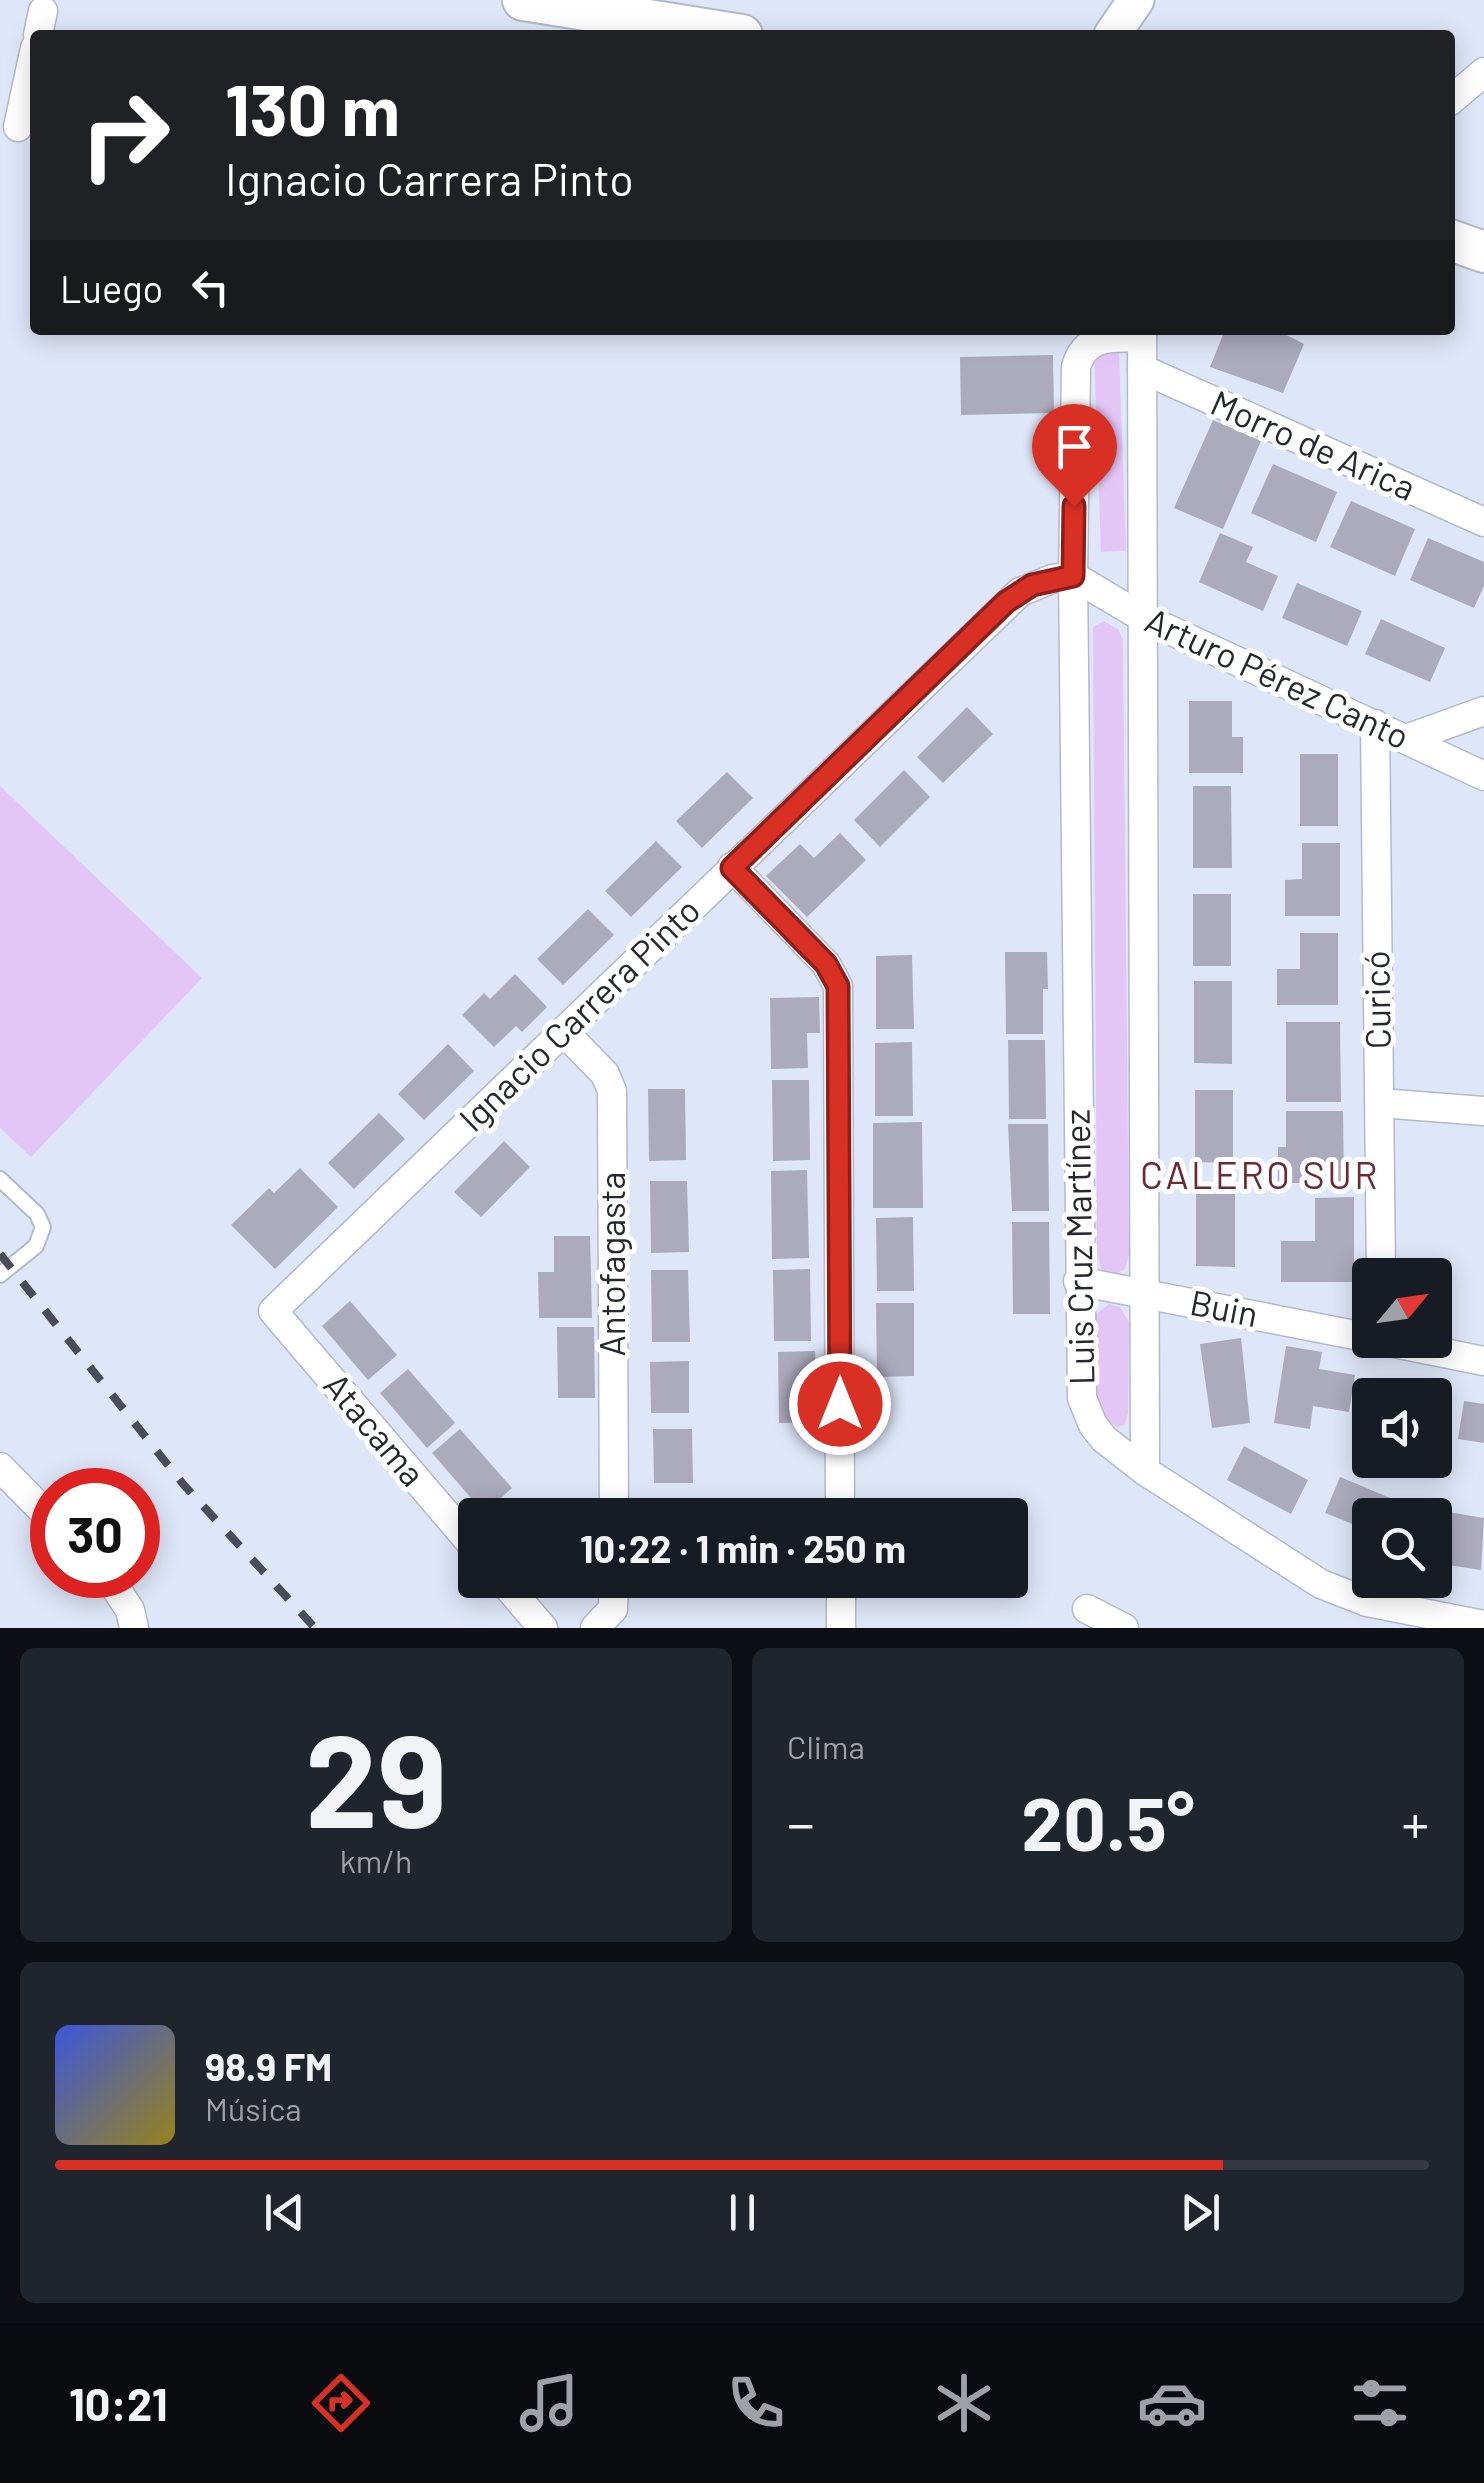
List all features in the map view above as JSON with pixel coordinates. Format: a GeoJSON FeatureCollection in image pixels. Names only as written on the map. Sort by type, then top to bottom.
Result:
{"type":"FeatureCollection","features":[{"type":"Feature","properties":{"kind":"main road"},"geometry":{"type":"LineString","coordinates":[[523,0],[601,7],[717,30]]}},
{"type":"Feature","properties":{"kind":"street"},"geometry":{"type":"LineString","coordinates":[[1115,30],[1136,0]]}},
{"type":"Feature","properties":{"kind":"street"},"geometry":{"type":"LineString","coordinates":[[18,128],[30,72]]}},
{"type":"Feature","properties":{"kind":"street"},"geometry":{"type":"LineString","coordinates":[[1455,97],[1484,72]]}},
{"type":"Feature","properties":{"kind":"street","name":"Luis Cruz Martínez"},"geometry":{"type":"LineString","coordinates":[[1132,335],[1095,340],[1082,350],[1076,366],[1073,576],[1078,1281],[1080,1387],[1085,1410],[1104,1439],[1145,1471]]}},
{"type":"Feature","properties":{"kind":"street","name":"Luis Cruz Martínez"},"geometry":{"type":"LineString","coordinates":[[1142,335],[1145,1471]]}},
{"type":"Feature","properties":{"kind":"street","name":"Morro de Arica"},"geometry":{"type":"LineString","coordinates":[[1142,369],[1484,522]]}},
{"type":"Feature","properties":{"kind":"street","name":"Arturo Pérez Canto"},"geometry":{"type":"LineString","coordinates":[[1073,576],[1142,617],[1484,776]]}},
{"type":"Feature","properties":{"kind":"street","name":"Ignacio Carrera Pinto"},"geometry":{"type":"LineString","coordinates":[[274,1311],[1006,602],[1032,585],[1073,576]]}},
{"type":"Feature","properties":{"kind":"street"},"geometry":{"type":"LineString","coordinates":[[1406,739],[1484,711]]}},
{"type":"Feature","properties":{"kind":"street","name":"Curicó"},"geometry":{"type":"LineString","coordinates":[[1375,724],[1381,1258]]}},
{"type":"Feature","properties":{"kind":"street"},"geometry":{"type":"LineString","coordinates":[[732,868],[826,964],[838,986],[840,1498]]}},
{"type":"Feature","properties":{"kind":"street","name":"Antofagasta"},"geometry":{"type":"LineString","coordinates":[[563,1030],[605,1074],[612,1091],[614,1498]]}},
{"type":"Feature","properties":{"kind":"street"},"geometry":{"type":"LineString","coordinates":[[1380,1103],[1484,1111]]}},
{"type":"Feature","properties":{"kind":"street","name":"Buin"},"geometry":{"type":"LineString","coordinates":[[1078,1281],[1352,1334]]}},
{"type":"Feature","properties":{"kind":"street","name":"Atacama"},"geometry":{"type":"LineString","coordinates":[[274,1311],[458,1528]]}},
{"type":"Feature","properties":{"kind":"street"},"geometry":{"type":"LineString","coordinates":[[1452,1354],[1484,1360]]}},
{"type":"Feature","properties":{"kind":"street"},"geometry":{"type":"LineString","coordinates":[[0,1467],[30,1498]]}},
{"type":"Feature","properties":{"kind":"street"},"geometry":{"type":"LineString","coordinates":[[1145,1471],[1301,1572],[1342,1593],[1392,1608],[1484,1625]]}},
{"type":"Feature","properties":{"kind":"street"},"geometry":{"type":"LineString","coordinates":[[122,1598],[130,1610],[134,1628]]}},
{"type":"Feature","properties":{"kind":"street"},"geometry":{"type":"LineString","coordinates":[[517,1598],[543,1628]]}},
{"type":"Feature","properties":{"kind":"street"},"geometry":{"type":"LineString","coordinates":[[596,1628],[612,1609],[613,1598]]}},
{"type":"Feature","properties":{"kind":"street"},"geometry":{"type":"LineString","coordinates":[[840,1598],[841,1628]]}},
{"type":"Feature","properties":{"kind":"street"},"geometry":{"type":"LineString","coordinates":[[1087,1609],[1124,1628]]}},
{"type":"Feature","properties":{"kind":"lane"},"geometry":{"type":"LineString","coordinates":[[0,1179],[38,1214],[43,1227],[36,1246],[0,1275]]}},
{"type":"Feature","properties":{"kind":"shaded area"},"geometry":{"type":"Polygon","coordinates":[[[1119,352],[1126,551],[1101,552],[1094,353],[1119,352]]]}},
{"type":"Feature","properties":{"kind":"shaded area"},"geometry":{"type":"Polygon","coordinates":[[[1104,621],[1119,630],[1123,641],[1129,1255],[1125,1269],[1114,1275],[1102,1271],[1097,1254],[1093,627],[1104,621]]]}},
{"type":"Feature","properties":{"kind":"shaded area"},"geometry":{"type":"Polygon","coordinates":[[[0,786],[202,978],[31,1157],[0,1128],[0,786]]]}},
{"type":"Feature","properties":{"kind":"shaded area"},"geometry":{"type":"Polygon","coordinates":[[[1109,1304],[1120,1307],[1129,1322],[1128,1413],[1125,1424],[1119,1427],[1099,1412],[1093,1386],[1096,1314],[1109,1304]]]}},
{"type":"Feature","properties":{"kind":"building"},"geometry":{"type":"Polygon","coordinates":[[[1223,335],[1287,335],[1304,344],[1283,393],[1210,367],[1223,335]]]}},
{"type":"Feature","properties":{"kind":"building"},"geometry":{"type":"Polygon","coordinates":[[[1053,355],[1054,413],[961,415],[960,357],[1053,355]]]}},
{"type":"Feature","properties":{"kind":"building"},"geometry":{"type":"Polygon","coordinates":[[[1213,420],[1261,441],[1223,529],[1174,508],[1213,420]]]}},
{"type":"Feature","properties":{"kind":"building"},"geometry":{"type":"Polygon","coordinates":[[[1273,464],[1337,492],[1316,542],[1251,513],[1273,464]]]}},
{"type":"Feature","properties":{"kind":"building"},"geometry":{"type":"Polygon","coordinates":[[[1351,501],[1415,529],[1395,576],[1330,547],[1351,501]]]}},
{"type":"Feature","properties":{"kind":"building"},"geometry":{"type":"Polygon","coordinates":[[[1220,533],[1253,547],[1246,562],[1278,576],[1263,611],[1199,582],[1220,533]]]}},
{"type":"Feature","properties":{"kind":"building"},"geometry":{"type":"Polygon","coordinates":[[[1428,538],[1484,562],[1484,586],[1474,608],[1410,580],[1428,538]]]}},
{"type":"Feature","properties":{"kind":"building"},"geometry":{"type":"Polygon","coordinates":[[[1297,583],[1362,611],[1347,646],[1282,618],[1297,583]]]}},
{"type":"Feature","properties":{"kind":"building"},"geometry":{"type":"Polygon","coordinates":[[[1381,619],[1445,648],[1430,682],[1365,654],[1381,619]]]}},
{"type":"Feature","properties":{"kind":"building"},"geometry":{"type":"Polygon","coordinates":[[[1189,701],[1232,701],[1232,737],[1243,737],[1243,773],[1189,773],[1189,701]]]}},
{"type":"Feature","properties":{"kind":"building"},"geometry":{"type":"Polygon","coordinates":[[[967,707],[993,734],[943,783],[917,757],[967,707]]]}},
{"type":"Feature","properties":{"kind":"building"},"geometry":{"type":"Polygon","coordinates":[[[1300,754],[1338,754],[1338,826],[1300,826],[1300,754]]]}},
{"type":"Feature","properties":{"kind":"building"},"geometry":{"type":"Polygon","coordinates":[[[904,770],[930,797],[880,847],[854,820],[904,770]]]}},
{"type":"Feature","properties":{"kind":"building"},"geometry":{"type":"Polygon","coordinates":[[[727,772],[753,798],[702,848],[676,821],[727,772]]]}},
{"type":"Feature","properties":{"kind":"building"},"geometry":{"type":"Polygon","coordinates":[[[1193,786],[1231,786],[1232,868],[1193,868],[1193,786]]]}},
{"type":"Feature","properties":{"kind":"building"},"geometry":{"type":"Polygon","coordinates":[[[840,833],[866,860],[807,917],[766,876],[800,844],[814,858],[840,833]]]}},
{"type":"Feature","properties":{"kind":"building"},"geometry":{"type":"Polygon","coordinates":[[[656,841],[682,867],[631,917],[605,891],[656,841]]]}},
{"type":"Feature","properties":{"kind":"building"},"geometry":{"type":"Polygon","coordinates":[[[1302,843],[1340,843],[1340,916],[1285,916],[1285,880],[1302,879],[1302,843]]]}},
{"type":"Feature","properties":{"kind":"building"},"geometry":{"type":"Polygon","coordinates":[[[1193,894],[1231,894],[1231,966],[1193,966],[1193,894]]]}},
{"type":"Feature","properties":{"kind":"building"},"geometry":{"type":"Polygon","coordinates":[[[588,909],[614,935],[563,985],[537,959],[588,909]]]}},
{"type":"Feature","properties":{"kind":"building"},"geometry":{"type":"Polygon","coordinates":[[[1300,933],[1338,933],[1338,1005],[1277,1005],[1277,969],[1300,969],[1300,933]]]}},
{"type":"Feature","properties":{"kind":"building"},"geometry":{"type":"Polygon","coordinates":[[[1005,952],[1047,952],[1043,1034],[1006,1034],[1005,952]]]}},
{"type":"Feature","properties":{"kind":"building"},"geometry":{"type":"Polygon","coordinates":[[[912,955],[914,1029],[876,1029],[876,956],[912,955]]]}},
{"type":"Feature","properties":{"kind":"building"},"geometry":{"type":"Polygon","coordinates":[[[515,974],[547,1007],[522,1032],[516,1026],[494,1047],[462,1015],[484,993],[490,999],[515,974]]]}},
{"type":"Feature","properties":{"kind":"building"},"geometry":{"type":"Polygon","coordinates":[[[1194,981],[1232,981],[1232,1064],[1194,1063],[1194,981]]]}},
{"type":"Feature","properties":{"kind":"building"},"geometry":{"type":"Polygon","coordinates":[[[819,997],[820,1033],[807,1033],[808,1068],[771,1069],[770,998],[819,997]]]}},
{"type":"Feature","properties":{"kind":"building"},"geometry":{"type":"Polygon","coordinates":[[[1286,1022],[1340,1022],[1341,1102],[1286,1102],[1286,1022]]]}},
{"type":"Feature","properties":{"kind":"building"},"geometry":{"type":"Polygon","coordinates":[[[1008,1040],[1045,1040],[1046,1119],[1009,1119],[1008,1040]]]}},
{"type":"Feature","properties":{"kind":"building"},"geometry":{"type":"Polygon","coordinates":[[[912,1042],[913,1116],[875,1116],[875,1043],[912,1042]]]}},
{"type":"Feature","properties":{"kind":"building"},"geometry":{"type":"Polygon","coordinates":[[[448,1044],[474,1071],[424,1120],[398,1094],[448,1044]]]}},
{"type":"Feature","properties":{"kind":"building"},"geometry":{"type":"Polygon","coordinates":[[[772,1080],[809,1080],[810,1160],[773,1161],[772,1080]]]}},
{"type":"Feature","properties":{"kind":"building"},"geometry":{"type":"Polygon","coordinates":[[[648,1089],[685,1089],[686,1160],[649,1161],[648,1089]]]}},
{"type":"Feature","properties":{"kind":"building"},"geometry":{"type":"Polygon","coordinates":[[[1195,1090],[1233,1090],[1233,1163],[1195,1162],[1195,1090]]]}},
{"type":"Feature","properties":{"kind":"building"},"geometry":{"type":"Polygon","coordinates":[[[1286,1111],[1343,1111],[1344,1183],[1278,1183],[1278,1147],[1286,1147],[1286,1111]]]}},
{"type":"Feature","properties":{"kind":"building"},"geometry":{"type":"Polygon","coordinates":[[[379,1113],[405,1139],[354,1189],[328,1163],[379,1113]]]}},
{"type":"Feature","properties":{"kind":"building"},"geometry":{"type":"Polygon","coordinates":[[[922,1122],[923,1208],[873,1208],[873,1123],[922,1122]]]}},
{"type":"Feature","properties":{"kind":"building"},"geometry":{"type":"Polygon","coordinates":[[[1008,1124],[1048,1124],[1049,1211],[1012,1211],[1008,1124]]]}},
{"type":"Feature","properties":{"kind":"building"},"geometry":{"type":"Polygon","coordinates":[[[504,1141],[530,1167],[481,1217],[454,1192],[504,1141]]]}},
{"type":"Feature","properties":{"kind":"building"},"geometry":{"type":"Polygon","coordinates":[[[300,1168],[338,1207],[275,1269],[231,1225],[269,1188],[274,1193],[300,1168]]]}},
{"type":"Feature","properties":{"kind":"building"},"geometry":{"type":"Polygon","coordinates":[[[807,1170],[809,1258],[772,1259],[771,1171],[807,1170]]]}},
{"type":"Feature","properties":{"kind":"building"},"geometry":{"type":"Polygon","coordinates":[[[650,1181],[687,1181],[689,1252],[651,1253],[650,1181]]]}},
{"type":"Feature","properties":{"kind":"building"},"geometry":{"type":"Polygon","coordinates":[[[1196,1194],[1235,1194],[1235,1267],[1196,1266],[1196,1194]]]}},
{"type":"Feature","properties":{"kind":"building"},"geometry":{"type":"Polygon","coordinates":[[[1354,1197],[1352,1282],[1281,1282],[1281,1241],[1315,1241],[1315,1198],[1354,1197]]]}},
{"type":"Feature","properties":{"kind":"building"},"geometry":{"type":"Polygon","coordinates":[[[913,1217],[914,1291],[877,1291],[876,1218],[913,1217]]]}},
{"type":"Feature","properties":{"kind":"building"},"geometry":{"type":"Polygon","coordinates":[[[1012,1222],[1049,1222],[1050,1314],[1013,1314],[1012,1222]]]}},
{"type":"Feature","properties":{"kind":"building"},"geometry":{"type":"Polygon","coordinates":[[[554,1236],[590,1236],[592,1318],[539,1318],[538,1272],[554,1272],[554,1236]]]}},
{"type":"Feature","properties":{"kind":"building"},"geometry":{"type":"Polygon","coordinates":[[[810,1269],[811,1341],[774,1341],[773,1270],[810,1269]]]}},
{"type":"Feature","properties":{"kind":"building"},"geometry":{"type":"Polygon","coordinates":[[[651,1270],[688,1270],[690,1342],[652,1342],[651,1270]]]}},
{"type":"Feature","properties":{"kind":"building"},"geometry":{"type":"Polygon","coordinates":[[[350,1301],[397,1355],[368,1380],[322,1326],[350,1301]]]}},
{"type":"Feature","properties":{"kind":"building"},"geometry":{"type":"Polygon","coordinates":[[[876,1303],[914,1303],[914,1376],[877,1377],[876,1303]]]}},
{"type":"Feature","properties":{"kind":"building"},"geometry":{"type":"Polygon","coordinates":[[[557,1327],[594,1327],[595,1398],[558,1398],[557,1327]]]}},
{"type":"Feature","properties":{"kind":"building"},"geometry":{"type":"Polygon","coordinates":[[[1241,1338],[1250,1423],[1212,1428],[1200,1344],[1241,1338]]]}},
{"type":"Feature","properties":{"kind":"building"},"geometry":{"type":"Polygon","coordinates":[[[1286,1346],[1322,1352],[1319,1369],[1355,1375],[1349,1412],[1313,1406],[1310,1429],[1274,1423],[1286,1346]]]}},
{"type":"Feature","properties":{"kind":"building"},"geometry":{"type":"Polygon","coordinates":[[[815,1351],[816,1422],[779,1423],[778,1352],[815,1351]]]}},
{"type":"Feature","properties":{"kind":"building"},"geometry":{"type":"Polygon","coordinates":[[[689,1361],[689,1413],[651,1413],[650,1362],[689,1361]]]}},
{"type":"Feature","properties":{"kind":"building"},"geometry":{"type":"Polygon","coordinates":[[[408,1369],[455,1423],[427,1448],[380,1393],[408,1369]]]}},
{"type":"Feature","properties":{"kind":"building"},"geometry":{"type":"Polygon","coordinates":[[[1464,1401],[1484,1404],[1484,1443],[1458,1439],[1464,1401]]]}},
{"type":"Feature","properties":{"kind":"building"},"geometry":{"type":"Polygon","coordinates":[[[460,1429],[512,1488],[501,1498],[471,1498],[432,1453],[460,1429]]]}},
{"type":"Feature","properties":{"kind":"building"},"geometry":{"type":"Polygon","coordinates":[[[653,1429],[692,1429],[693,1483],[654,1483],[653,1429]]]}},
{"type":"Feature","properties":{"kind":"building"},"geometry":{"type":"Polygon","coordinates":[[[1244,1446],[1308,1480],[1291,1514],[1227,1480],[1244,1446]]]}},
{"type":"Feature","properties":{"kind":"building"},"geometry":{"type":"Polygon","coordinates":[[[1340,1477],[1390,1498],[1352,1498],[1352,1524],[1325,1513],[1340,1477]]]}},
{"type":"Feature","properties":{"kind":"building"},"geometry":{"type":"Polygon","coordinates":[[[1452,1513],[1484,1518],[1481,1570],[1452,1566],[1452,1513]]]}},
{"type":"Feature","properties":{"kind":"railway"},"geometry":{"type":"LineString","coordinates":[[0,1254],[183,1484],[315,1628]]}},
{"type":"Feature","properties":{"kind":"district","name":"CALERO SUR"},"geometry":{"type":"Point","coordinates":[1260,1176]}},
{"type":"Feature","properties":{"kind":"route"},"geometry":{"type":"LineString","coordinates":[[840,1404],[838,986],[826,964],[732,868],[1006,602],[1032,585],[1073,576],[1074,506]]}}]}
